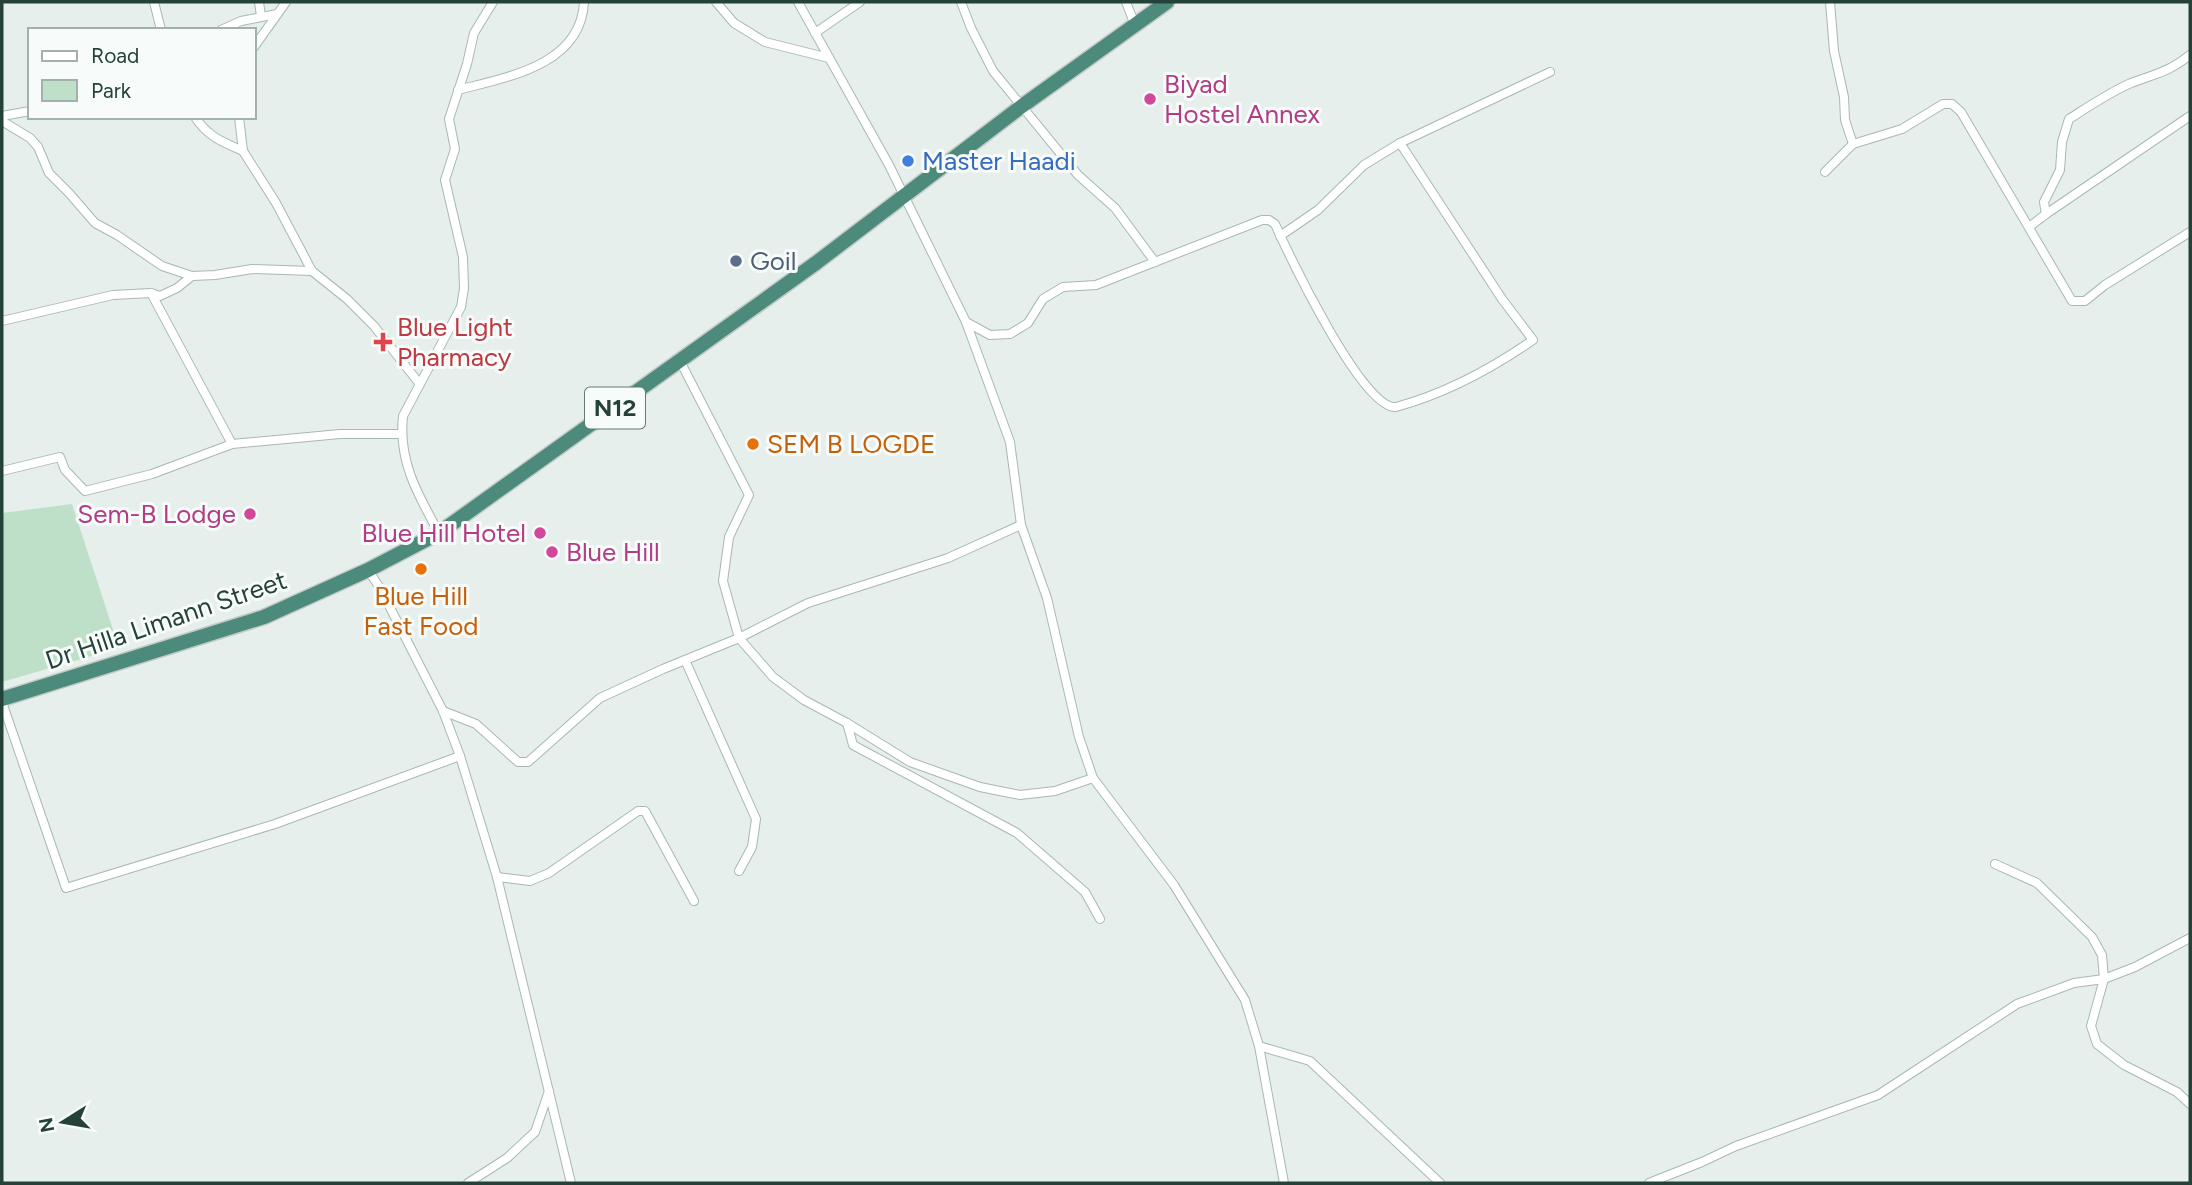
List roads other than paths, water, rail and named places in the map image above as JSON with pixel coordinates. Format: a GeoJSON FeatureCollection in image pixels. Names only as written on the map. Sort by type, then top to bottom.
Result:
{"type":"FeatureCollection","features":[{"type":"Feature","properties":{"kind":"highway","name":"Dr Hilla Limann Street"},"geometry":{"type":"LineString","coordinates":[[2,701],[264,617],[368,570],[439,533],[816,263],[1022,106],[1167,2]]}},
{"type":"Feature","properties":{"kind":"street"},"geometry":{"type":"LineString","coordinates":[[155,2],[160,28]]}},
{"type":"Feature","properties":{"kind":"street"},"geometry":{"type":"LineString","coordinates":[[259,2],[261,16]]}},
{"type":"Feature","properties":{"kind":"street"},"geometry":{"type":"LineString","coordinates":[[256,44],[286,2]]}},
{"type":"Feature","properties":{"kind":"street"},"geometry":{"type":"LineString","coordinates":[[439,533],[413,485],[404,457],[401,434],[403,416],[461,307],[464,288],[463,257],[445,180],[455,149],[449,119],[474,33],[493,2]]}},
{"type":"Feature","properties":{"kind":"street"},"geometry":{"type":"LineString","coordinates":[[458,90],[525,71],[557,53],[574,38],[581,23],[584,2]]}},
{"type":"Feature","properties":{"kind":"street"},"geometry":{"type":"LineString","coordinates":[[716,2],[734,23],[765,42],[829,58]]}},
{"type":"Feature","properties":{"kind":"street"},"geometry":{"type":"LineString","coordinates":[[797,2],[889,165],[966,322],[1010,442],[1021,525],[1047,598],[1079,737],[1093,778],[1174,885],[1245,1000],[1259,1046],[1284,1183]]}},
{"type":"Feature","properties":{"kind":"street"},"geometry":{"type":"LineString","coordinates":[[815,33],[860,2]]}},
{"type":"Feature","properties":{"kind":"street"},"geometry":{"type":"LineString","coordinates":[[961,2],[993,71],[1078,175],[1115,208],[1156,262]]}},
{"type":"Feature","properties":{"kind":"street"},"geometry":{"type":"LineString","coordinates":[[1126,2],[1135,25]]}},
{"type":"Feature","properties":{"kind":"street"},"geometry":{"type":"LineString","coordinates":[[1830,2],[1834,51],[1844,97],[1845,120],[1853,144]]}},
{"type":"Feature","properties":{"kind":"street"},"geometry":{"type":"LineString","coordinates":[[225,28],[241,21],[276,14]]}},
{"type":"Feature","properties":{"kind":"street"},"geometry":{"type":"LineString","coordinates":[[2046,214],[2044,202],[2060,170],[2062,142],[2069,119],[2130,84],[2174,68],[2190,55]]}},
{"type":"Feature","properties":{"kind":"street"},"geometry":{"type":"LineString","coordinates":[[1280,236],[1318,210],[1364,165],[1400,143],[1550,72]]}},
{"type":"Feature","properties":{"kind":"street"},"geometry":{"type":"LineString","coordinates":[[1825,172],[1853,144],[1902,129],[1943,104],[1952,104],[1961,111],[2072,301],[2085,301],[2105,285],[2190,232]]}},
{"type":"Feature","properties":{"kind":"street"},"geometry":{"type":"LineString","coordinates":[[2,118],[28,112]]}},
{"type":"Feature","properties":{"kind":"street"},"geometry":{"type":"LineString","coordinates":[[2029,227],[2190,116]]}},
{"type":"Feature","properties":{"kind":"street"},"geometry":{"type":"LineString","coordinates":[[2,118],[30,138],[38,148],[49,173],[95,223],[162,267],[192,276],[252,269],[312,271]]}},
{"type":"Feature","properties":{"kind":"street"},"geometry":{"type":"LineString","coordinates":[[197,119],[220,142],[243,151]]}},
{"type":"Feature","properties":{"kind":"street"},"geometry":{"type":"LineString","coordinates":[[239,119],[243,151],[276,203],[312,271],[347,299],[374,326],[419,383]]}},
{"type":"Feature","properties":{"kind":"street"},"geometry":{"type":"LineString","coordinates":[[966,322],[990,335],[1010,334],[1028,323],[1043,299],[1063,287],[1096,285],[1262,220],[1269,220],[1275,224],[1334,339],[1352,367],[1382,404],[1390,408],[1431,397],[1510,356],[1533,340],[1502,299],[1400,143]]}},
{"type":"Feature","properties":{"kind":"street"},"geometry":{"type":"LineString","coordinates":[[2,321],[113,295],[151,293],[160,296],[177,288],[192,276]]}},
{"type":"Feature","properties":{"kind":"street"},"geometry":{"type":"LineString","coordinates":[[151,293],[232,444]]}},
{"type":"Feature","properties":{"kind":"street"},"geometry":{"type":"LineString","coordinates":[[680,361],[749,495],[729,537],[723,581],[739,638],[773,677],[804,700],[910,762],[980,787],[1020,795],[1055,791],[1093,778]]}},
{"type":"Feature","properties":{"kind":"street"},"geometry":{"type":"LineString","coordinates":[[2,471],[60,457],[65,470],[85,491],[152,474],[232,444],[340,434],[401,434]]}},
{"type":"Feature","properties":{"kind":"street"},"geometry":{"type":"LineString","coordinates":[[443,711],[476,724],[518,762],[528,762],[600,698],[739,638],[808,603],[948,558],[1021,525]]}},
{"type":"Feature","properties":{"kind":"street"},"geometry":{"type":"LineString","coordinates":[[368,570],[380,588],[443,711],[460,757],[497,877],[571,1183]]}},
{"type":"Feature","properties":{"kind":"street"},"geometry":{"type":"LineString","coordinates":[[685,660],[756,819],[752,847],[738,871]]}},
{"type":"Feature","properties":{"kind":"street"},"geometry":{"type":"LineString","coordinates":[[2,701],[66,888],[275,824],[460,757]]}},
{"type":"Feature","properties":{"kind":"street"},"geometry":{"type":"LineString","coordinates":[[847,723],[853,746],[1017,833],[1085,892],[1100,919]]}},
{"type":"Feature","properties":{"kind":"street"},"geometry":{"type":"LineString","coordinates":[[497,877],[530,881],[540,877],[638,811],[645,811],[694,901]]}},
{"type":"Feature","properties":{"kind":"street"},"geometry":{"type":"LineString","coordinates":[[1995,864],[2037,883],[2092,937],[2102,955],[2104,979],[2091,1026],[2097,1044],[2124,1065],[2177,1092],[2190,1104]]}},
{"type":"Feature","properties":{"kind":"street"},"geometry":{"type":"LineString","coordinates":[[1649,1183],[1736,1146],[1878,1095],[2017,1004],[2074,983],[2104,979],[2135,967],[2190,938]]}},
{"type":"Feature","properties":{"kind":"street"},"geometry":{"type":"LineString","coordinates":[[1259,1046],[1310,1061],[1440,1183]]}},
{"type":"Feature","properties":{"kind":"street"},"geometry":{"type":"LineString","coordinates":[[468,1183],[507,1158],[535,1132],[548,1091]]}},
{"type":"Feature","properties":{"kind":"place","name":"Biyad Hostel Annex"},"geometry":{"type":"Point","coordinates":[1150,99]}},
{"type":"Feature","properties":{"kind":"place","name":"Master Haadi"},"geometry":{"type":"Point","coordinates":[908,161]}},
{"type":"Feature","properties":{"kind":"place","name":"Goil"},"geometry":{"type":"Point","coordinates":[736,261]}},
{"type":"Feature","properties":{"kind":"place","name":"Blue Light Pharmacy"},"geometry":{"type":"Point","coordinates":[383,342]}},
{"type":"Feature","properties":{"kind":"place","name":"SEM B LOGDE"},"geometry":{"type":"Point","coordinates":[753,444]}},
{"type":"Feature","properties":{"kind":"place","name":"Sem-B Lodge"},"geometry":{"type":"Point","coordinates":[250,514]}},
{"type":"Feature","properties":{"kind":"place","name":"Blue Hill Hotel"},"geometry":{"type":"Point","coordinates":[540,533]}},
{"type":"Feature","properties":{"kind":"place","name":"Blue Hill"},"geometry":{"type":"Point","coordinates":[552,552]}},
{"type":"Feature","properties":{"kind":"place","name":"Blue Hill Fast Food"},"geometry":{"type":"Point","coordinates":[421,569]}}]}
